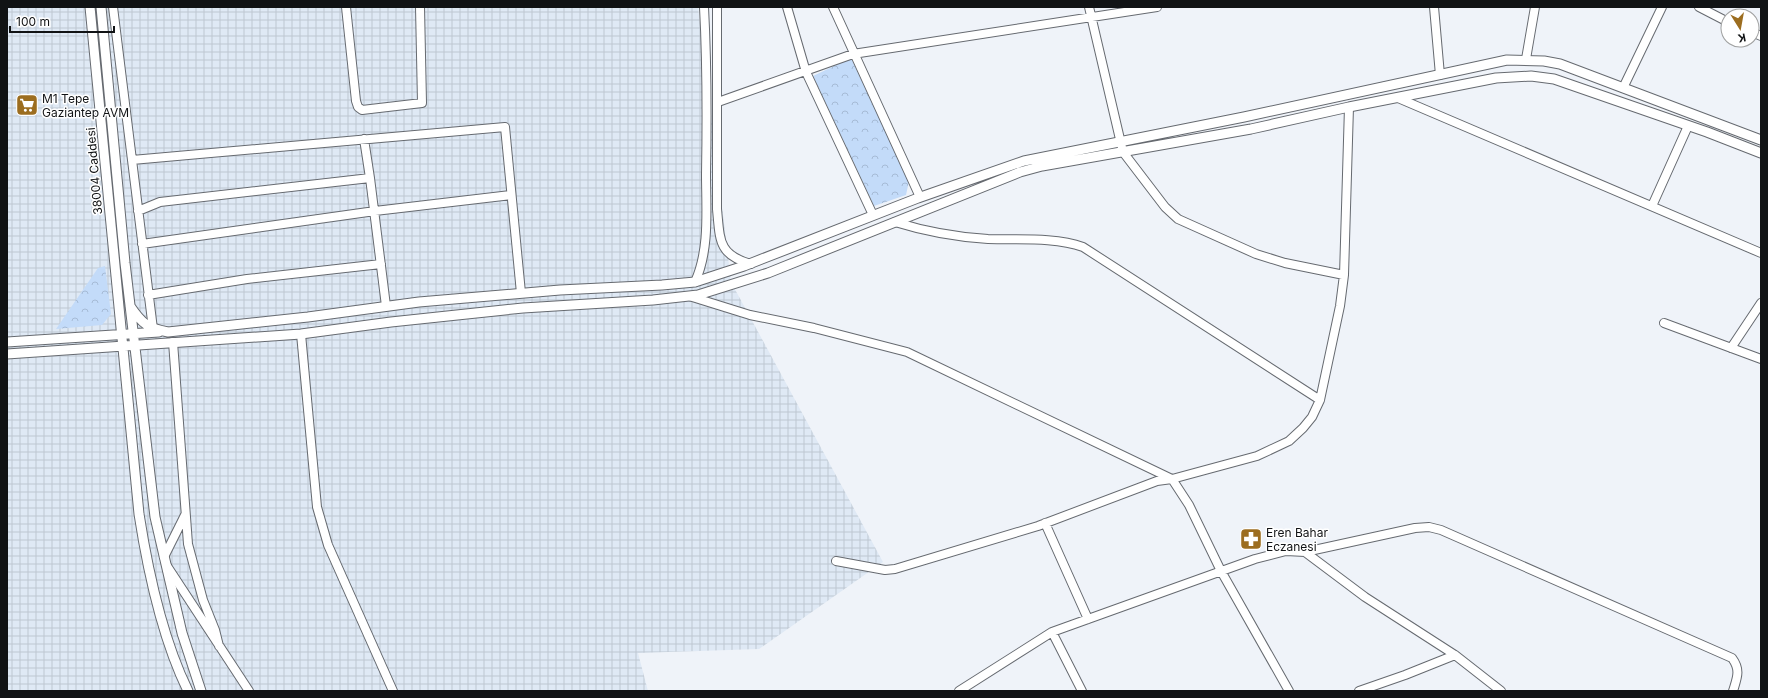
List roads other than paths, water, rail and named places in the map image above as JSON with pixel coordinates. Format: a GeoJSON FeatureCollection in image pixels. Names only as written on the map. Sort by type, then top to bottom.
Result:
{"type":"FeatureCollection","features":[{"type":"Feature","properties":{"kind":"street","name":"38004 Caddesi"},"geometry":{"type":"LineString","coordinates":[[90,7],[132,448],[143,540],[161,616],[172,652],[188,691]]}},
{"type":"Feature","properties":{"kind":"street","name":"38004 Caddesi"},"geometry":{"type":"LineString","coordinates":[[101,7],[114,150],[155,517],[182,633],[201,691]]}},
{"type":"Feature","properties":{"kind":"street"},"geometry":{"type":"LineString","coordinates":[[113,7],[153,329]]}},
{"type":"Feature","properties":{"kind":"street"},"geometry":{"type":"LineString","coordinates":[[346,7],[356,101],[358,107],[362,110],[422,103],[420,7]]}},
{"type":"Feature","properties":{"kind":"street"},"geometry":{"type":"LineString","coordinates":[[695,282],[704,258],[705,233],[707,61],[704,7]]}},
{"type":"Feature","properties":{"kind":"street"},"geometry":{"type":"LineString","coordinates":[[717,7],[717,209],[720,239],[725,251],[738,260],[751,264]]}},
{"type":"Feature","properties":{"kind":"street"},"geometry":{"type":"LineString","coordinates":[[787,7],[806,72],[873,215]]}},
{"type":"Feature","properties":{"kind":"street"},"geometry":{"type":"LineString","coordinates":[[833,7],[853,54],[920,197]]}},
{"type":"Feature","properties":{"kind":"street"},"geometry":{"type":"LineString","coordinates":[[1089,7],[1123,152],[1164,207],[1178,219],[1256,254],[1285,263],[1344,275]]}},
{"type":"Feature","properties":{"kind":"street"},"geometry":{"type":"LineString","coordinates":[[718,102],[806,72],[853,54],[1157,7]]}},
{"type":"Feature","properties":{"kind":"street"},"geometry":{"type":"LineString","coordinates":[[1434,7],[1440,75]]}},
{"type":"Feature","properties":{"kind":"street"},"geometry":{"type":"LineString","coordinates":[[1526,59],[1535,7]]}},
{"type":"Feature","properties":{"kind":"street"},"geometry":{"type":"LineString","coordinates":[[1623,88],[1662,7]]}},
{"type":"Feature","properties":{"kind":"street"},"geometry":{"type":"LineString","coordinates":[[1699,7],[1720,18]]}},
{"type":"Feature","properties":{"kind":"street"},"geometry":{"type":"LineString","coordinates":[[7,342],[168,332],[386,306],[521,294],[695,282],[751,264],[920,197],[1024,161],[1244,117],[1507,60],[1526,59],[1560,64],[1761,140]]}},
{"type":"Feature","properties":{"kind":"street"},"geometry":{"type":"LineString","coordinates":[[7,354],[301,334],[391,322],[523,308],[689,296],[768,273],[1020,172],[1042,166],[1251,129],[1349,107],[1496,78],[1531,76],[1554,79],[1761,153]]}},
{"type":"Feature","properties":{"kind":"street"},"geometry":{"type":"LineString","coordinates":[[1398,98],[1761,253]]}},
{"type":"Feature","properties":{"kind":"street"},"geometry":{"type":"LineString","coordinates":[[836,561],[885,570],[896,569],[1045,523],[1157,481],[1172,479],[1257,456],[1274,450],[1289,441],[1304,428],[1312,417],[1320,400],[1340,306],[1344,275],[1349,107]]}},
{"type":"Feature","properties":{"kind":"street"},"geometry":{"type":"LineString","coordinates":[[1652,206],[1688,126]]}},
{"type":"Feature","properties":{"kind":"street"},"geometry":{"type":"LineString","coordinates":[[132,160],[505,127],[521,294]]}},
{"type":"Feature","properties":{"kind":"street"},"geometry":{"type":"LineString","coordinates":[[364,139],[375,211],[386,306]]}},
{"type":"Feature","properties":{"kind":"street"},"geometry":{"type":"LineString","coordinates":[[104,150],[114,150]]}},
{"type":"Feature","properties":{"kind":"street"},"geometry":{"type":"LineString","coordinates":[[138,211],[160,202],[370,178]]}},
{"type":"Feature","properties":{"kind":"street"},"geometry":{"type":"LineString","coordinates":[[142,244],[375,211],[511,195]]}},
{"type":"Feature","properties":{"kind":"street"},"geometry":{"type":"LineString","coordinates":[[895,222],[929,232],[986,239],[1064,242],[1083,246],[1320,400]]}},
{"type":"Feature","properties":{"kind":"street"},"geometry":{"type":"LineString","coordinates":[[705,233],[709,243],[714,243],[720,239]]}},
{"type":"Feature","properties":{"kind":"street"},"geometry":{"type":"LineString","coordinates":[[148,295],[247,279],[381,264]]}},
{"type":"Feature","properties":{"kind":"street"},"geometry":{"type":"LineString","coordinates":[[689,296],[750,314],[814,328],[907,352],[1172,479],[1189,505],[1222,572],[1289,691]]}},
{"type":"Feature","properties":{"kind":"street"},"geometry":{"type":"LineString","coordinates":[[1731,348],[1761,303]]}},
{"type":"Feature","properties":{"kind":"street"},"geometry":{"type":"LineString","coordinates":[[131,310],[153,329],[168,332]]}},
{"type":"Feature","properties":{"kind":"street"},"geometry":{"type":"LineString","coordinates":[[1664,323],[1761,359]]}},
{"type":"Feature","properties":{"kind":"street"},"geometry":{"type":"LineString","coordinates":[[301,334],[317,507],[328,545],[393,691]]}},
{"type":"Feature","properties":{"kind":"street"},"geometry":{"type":"LineString","coordinates":[[173,342],[188,544],[203,600],[215,630],[219,646]]}},
{"type":"Feature","properties":{"kind":"street"},"geometry":{"type":"LineString","coordinates":[[185,514],[164,559],[249,691]]}},
{"type":"Feature","properties":{"kind":"street"},"geometry":{"type":"LineString","coordinates":[[1045,523],[1088,619]]}},
{"type":"Feature","properties":{"kind":"street"},"geometry":{"type":"LineString","coordinates":[[959,691],[1052,632],[1273,553],[1286,551],[1305,552],[1415,528],[1429,527],[1441,530],[1732,658],[1737,665],[1738,673],[1733,691]]}},
{"type":"Feature","properties":{"kind":"street"},"geometry":{"type":"LineString","coordinates":[[1305,552],[1365,597],[1455,655],[1501,691]]}},
{"type":"Feature","properties":{"kind":"street"},"geometry":{"type":"LineString","coordinates":[[1052,632],[1082,691]]}},
{"type":"Feature","properties":{"kind":"street"},"geometry":{"type":"LineString","coordinates":[[1359,691],[1455,655]]}},
{"type":"Feature","properties":{"kind":"place","name":"M1 Tepe Gaziantep AVM"},"geometry":{"type":"Point","coordinates":[27,105]}},
{"type":"Feature","properties":{"kind":"place","name":"Eren Bahar Eczanesi"},"geometry":{"type":"Point","coordinates":[1251,539]}}]}
